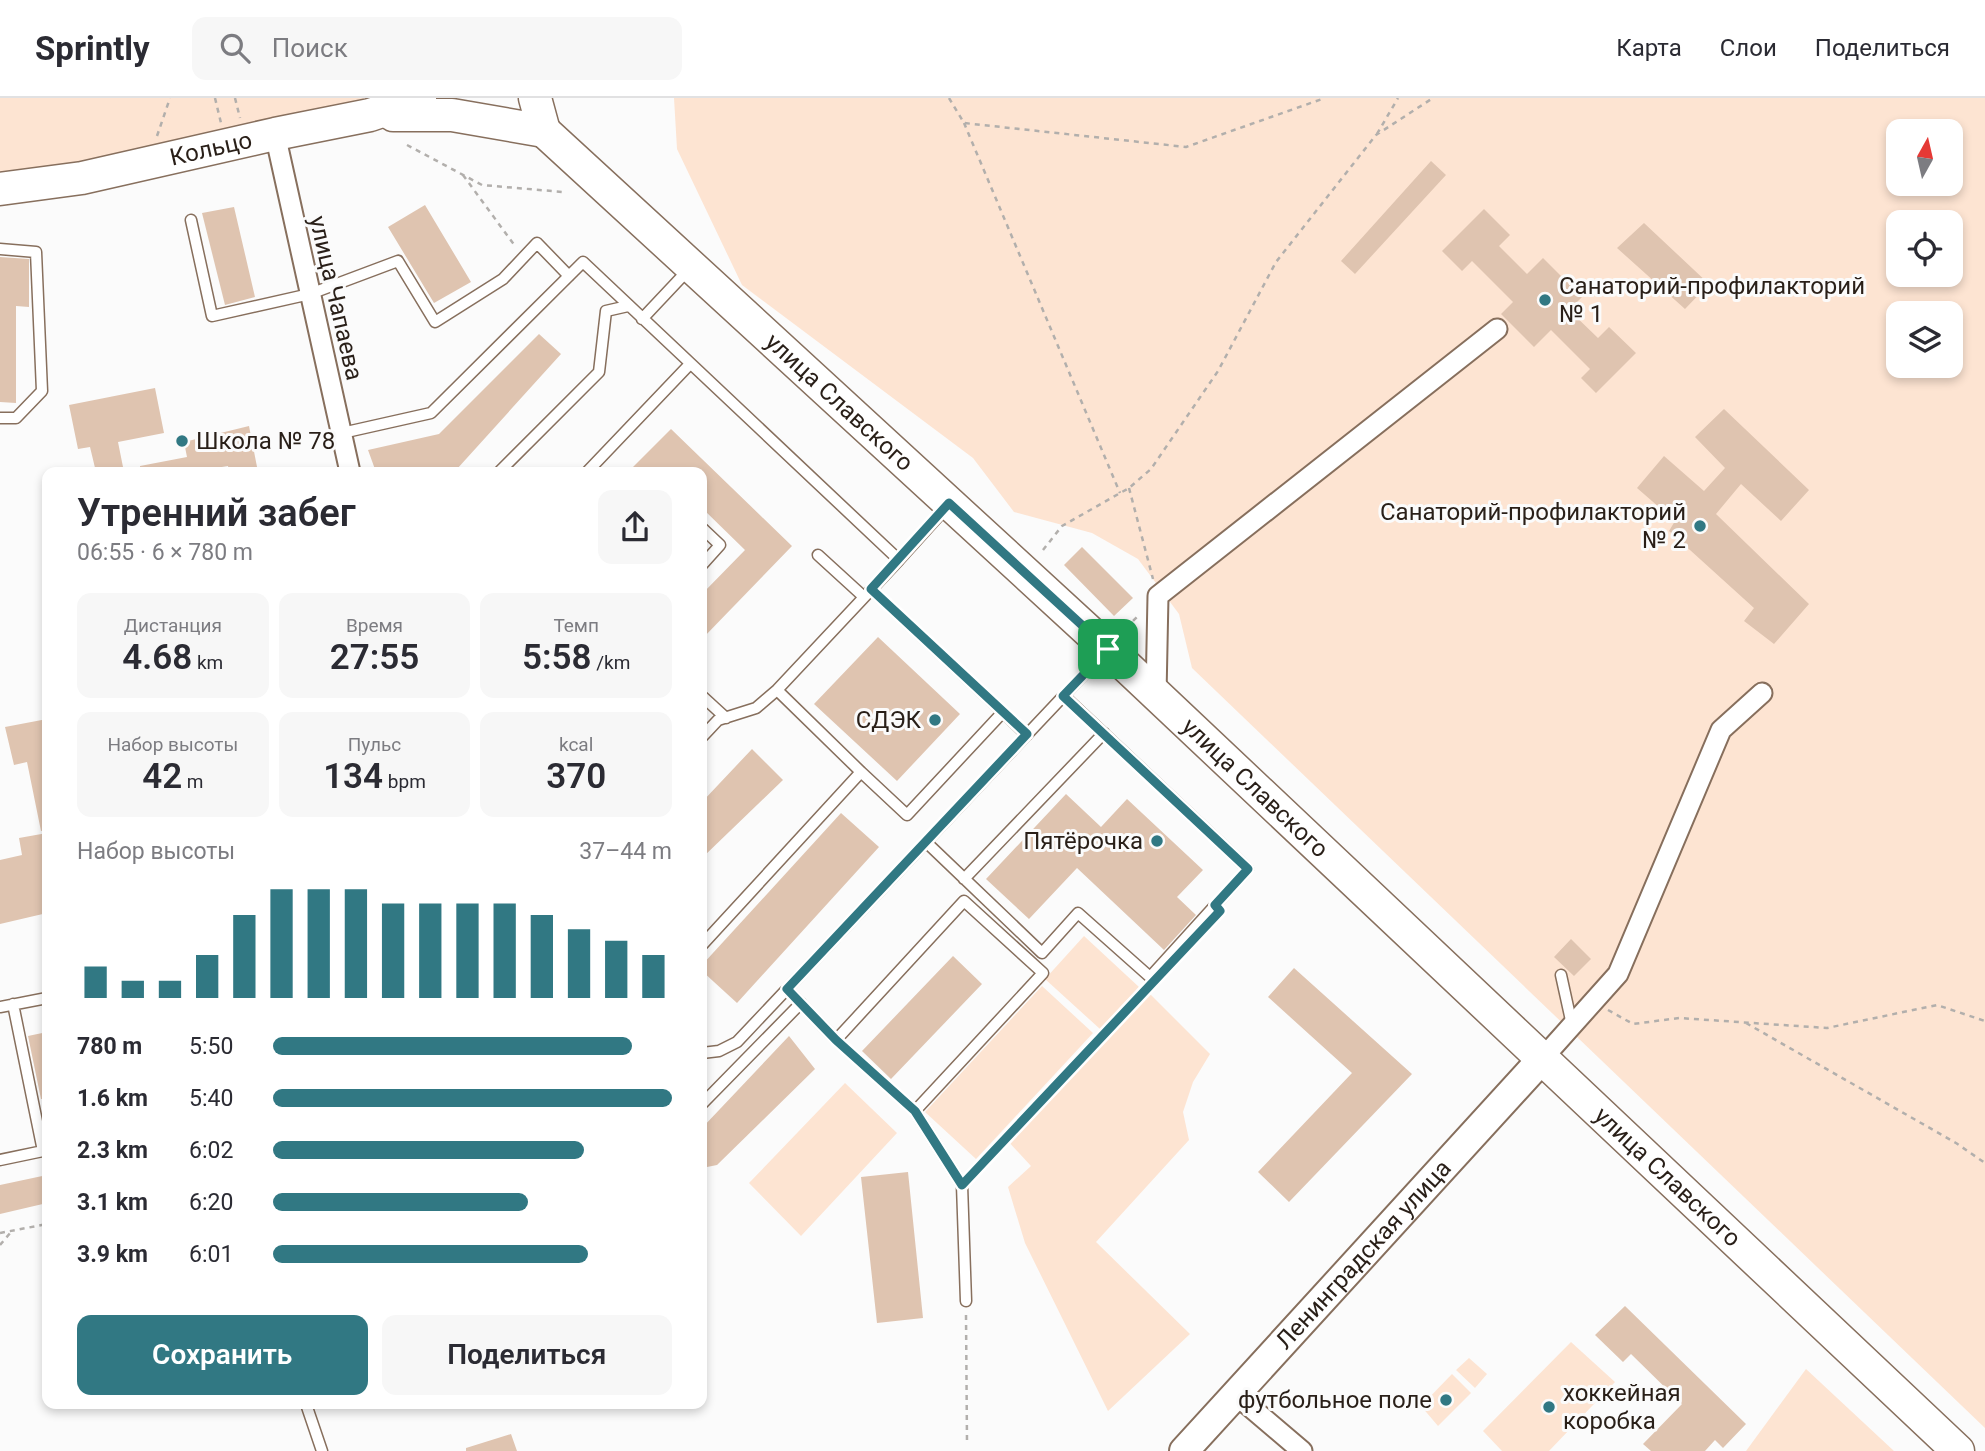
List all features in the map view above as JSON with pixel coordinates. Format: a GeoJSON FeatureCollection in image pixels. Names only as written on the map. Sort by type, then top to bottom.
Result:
{"type":"FeatureCollection","features":[{"type":"Feature","properties":{"kind":"main road","name":"Кольцо"},"geometry":{"type":"LineString","coordinates":[[0,189],[82,178],[275,134],[370,116],[420,98]]}},
{"type":"Feature","properties":{"kind":"main road"},"geometry":{"type":"LineString","coordinates":[[370,116],[452,115],[544,131],[536,98]]}},
{"type":"Feature","properties":{"kind":"main road","name":"улица Славского"},"geometry":{"type":"LineString","coordinates":[[544,131],[949,503],[1117,639],[1156,695],[1958,1451]]}},
{"type":"Feature","properties":{"kind":"street","name":"улица Чапаева"},"geometry":{"type":"LineString","coordinates":[[275,134],[350,467]]}},
{"type":"Feature","properties":{"kind":"street"},"geometry":{"type":"LineString","coordinates":[[1156,695],[1158,596],[1497,329]]}},
{"type":"Feature","properties":{"kind":"street"},"geometry":{"type":"LineString","coordinates":[[1542,1059],[1618,974],[1721,730],[1762,693]]}},
{"type":"Feature","properties":{"kind":"street","name":"Ленинградская улица"},"geometry":{"type":"LineString","coordinates":[[1184,1451],[1542,1059]]}},
{"type":"Feature","properties":{"kind":"street"},"geometry":{"type":"LineString","coordinates":[[1235,1394],[1302,1451]]}},
{"type":"Feature","properties":{"kind":"lane"},"geometry":{"type":"LineString","coordinates":[[191,220],[212,316],[310,294],[398,261],[435,322],[503,279],[537,243],[569,276]]}},
{"type":"Feature","properties":{"kind":"lane"},"geometry":{"type":"LineString","coordinates":[[0,249],[36,251],[41,391],[16,418],[0,418]]}},
{"type":"Feature","properties":{"kind":"lane"},"geometry":{"type":"LineString","coordinates":[[342,433],[432,414],[583,262],[899,561]]}},
{"type":"Feature","properties":{"kind":"lane"},"geometry":{"type":"LineString","coordinates":[[642,319],[692,267]]}},
{"type":"Feature","properties":{"kind":"lane"},"geometry":{"type":"LineString","coordinates":[[504,467],[599,372],[606,311],[628,306]]}},
{"type":"Feature","properties":{"kind":"lane"},"geometry":{"type":"LineString","coordinates":[[592,467],[690,363]]}},
{"type":"Feature","properties":{"kind":"lane"},"geometry":{"type":"LineString","coordinates":[[707,732],[718,720],[756,708],[777,690],[899,561],[949,503]]}},
{"type":"Feature","properties":{"kind":"lane"},"geometry":{"type":"LineString","coordinates":[[707,532],[720,545],[707,559]]}},
{"type":"Feature","properties":{"kind":"lane"},"geometry":{"type":"LineString","coordinates":[[818,555],[867,593],[1027,734]]}},
{"type":"Feature","properties":{"kind":"lane"},"geometry":{"type":"LineString","coordinates":[[707,1052],[719,1051],[737,1042],[1117,639]]}},
{"type":"Feature","properties":{"kind":"lane"},"geometry":{"type":"LineString","coordinates":[[777,690],[907,815],[1003,712]]}},
{"type":"Feature","properties":{"kind":"lane"},"geometry":{"type":"LineString","coordinates":[[926,842],[1042,953],[1078,913],[1150,977],[1248,869],[1063,696]]}},
{"type":"Feature","properties":{"kind":"lane"},"geometry":{"type":"LineString","coordinates":[[707,701],[726,718]]}},
{"type":"Feature","properties":{"kind":"lane"},"geometry":{"type":"LineString","coordinates":[[964,879],[1104,733]]}},
{"type":"Feature","properties":{"kind":"lane"},"geometry":{"type":"LineString","coordinates":[[707,940],[861,772]]}},
{"type":"Feature","properties":{"kind":"lane"},"geometry":{"type":"LineString","coordinates":[[836,1040],[964,901],[1043,973],[915,1111]]}},
{"type":"Feature","properties":{"kind":"lane"},"geometry":{"type":"LineString","coordinates":[[1561,975],[1572,1025]]}},
{"type":"Feature","properties":{"kind":"lane"},"geometry":{"type":"LineString","coordinates":[[787,989],[836,1040],[915,1111],[962,1185],[966,1301]]}},
{"type":"Feature","properties":{"kind":"lane"},"geometry":{"type":"LineString","coordinates":[[0,1007],[42,999]]}},
{"type":"Feature","properties":{"kind":"lane"},"geometry":{"type":"LineString","coordinates":[[707,1099],[801,1003]]}},
{"type":"Feature","properties":{"kind":"lane"},"geometry":{"type":"LineString","coordinates":[[13,1004],[42,1146]]}},
{"type":"Feature","properties":{"kind":"lane"},"geometry":{"type":"LineString","coordinates":[[0,1160],[42,1151]]}},
{"type":"Feature","properties":{"kind":"lane"},"geometry":{"type":"LineString","coordinates":[[308,1409],[322,1451]]}},
{"type":"Feature","properties":{"kind":"path"},"geometry":{"type":"LineString","coordinates":[[157,136],[170,98]]}},
{"type":"Feature","properties":{"kind":"path"},"geometry":{"type":"LineString","coordinates":[[215,98],[223,133]]}},
{"type":"Feature","properties":{"kind":"path"},"geometry":{"type":"LineString","coordinates":[[235,98],[241,123]]}},
{"type":"Feature","properties":{"kind":"path"},"geometry":{"type":"LineString","coordinates":[[948,98],[964,123],[1120,493]]}},
{"type":"Feature","properties":{"kind":"path"},"geometry":{"type":"LineString","coordinates":[[964,123],[1186,147],[1325,98]]}},
{"type":"Feature","properties":{"kind":"path"},"geometry":{"type":"LineString","coordinates":[[1042,550],[1062,526],[1129,488],[1151,470],[1218,371],[1276,262],[1376,135],[1398,98]]}},
{"type":"Feature","properties":{"kind":"path"},"geometry":{"type":"LineString","coordinates":[[1376,135],[1433,98]]}},
{"type":"Feature","properties":{"kind":"path"},"geometry":{"type":"LineString","coordinates":[[407,145],[482,185],[563,192]]}},
{"type":"Feature","properties":{"kind":"path"},"geometry":{"type":"LineString","coordinates":[[463,174],[524,257]]}},
{"type":"Feature","properties":{"kind":"path"},"geometry":{"type":"LineString","coordinates":[[1117,639],[1158,596],[1129,488]]}},
{"type":"Feature","properties":{"kind":"path"},"geometry":{"type":"LineString","coordinates":[[962,1185],[1147,988]]}},
{"type":"Feature","properties":{"kind":"path"},"geometry":{"type":"LineString","coordinates":[[1593,1002],[1633,1024],[1679,1018],[1827,1028],[1937,1005],[1985,1021]]}},
{"type":"Feature","properties":{"kind":"path"},"geometry":{"type":"LineString","coordinates":[[1743,1021],[1956,1143],[1985,1163]]}},
{"type":"Feature","properties":{"kind":"path"},"geometry":{"type":"LineString","coordinates":[[0,1233],[42,1224]]}},
{"type":"Feature","properties":{"kind":"path"},"geometry":{"type":"LineString","coordinates":[[0,1245],[12,1231]]}},
{"type":"Feature","properties":{"kind":"path"},"geometry":{"type":"LineString","coordinates":[[966,1301],[968,1442]]}},
{"type":"Feature","properties":{"kind":"shaded area"},"geometry":{"type":"Polygon","coordinates":[[[0,98],[367,98],[71,168],[0,177],[0,98]]]}},
{"type":"Feature","properties":{"kind":"shaded area"},"geometry":{"type":"Polygon","coordinates":[[[674,98],[1985,98],[1985,1428],[1192,668],[1179,614],[1138,559],[1092,533],[1014,512],[973,458],[742,285],[677,149],[674,98]]]}},
{"type":"Feature","properties":{"kind":"shaded area"},"geometry":{"type":"Polygon","coordinates":[[[1084,936],[1139,987],[1100,1029],[1045,979],[1084,936]]]}},
{"type":"Feature","properties":{"kind":"shaded area"},"geometry":{"type":"Polygon","coordinates":[[[1042,986],[1093,1033],[976,1159],[925,1112],[1042,986]]]}},
{"type":"Feature","properties":{"kind":"shaded area"},"geometry":{"type":"Polygon","coordinates":[[[1147,991],[1210,1054],[1193,1082],[1183,1112],[1189,1140],[1096,1242],[1190,1334],[1108,1411],[1025,1243],[1008,1187],[1031,1166],[1006,1139],[1147,991]]]}},
{"type":"Feature","properties":{"kind":"shaded area"},"geometry":{"type":"Polygon","coordinates":[[[845,1083],[897,1133],[801,1236],[749,1183],[845,1083]]]}},
{"type":"Feature","properties":{"kind":"shaded area","name":"хоккейная коробка"},"geometry":{"type":"Polygon","coordinates":[[[1571,1342],[1615,1382],[1549,1451],[1502,1451],[1483,1431],[1571,1342]]]}},
{"type":"Feature","properties":{"kind":"shaded area"},"geometry":{"type":"Polygon","coordinates":[[[1469,1358],[1487,1374],[1475,1388],[1456,1370],[1469,1358]]]}},
{"type":"Feature","properties":{"kind":"shaded area"},"geometry":{"type":"Polygon","coordinates":[[[1806,1369],[1894,1451],[1746,1451],[1806,1369]]]}},
{"type":"Feature","properties":{"kind":"shaded area","name":"футбольное поле"},"geometry":{"type":"Polygon","coordinates":[[[1452,1374],[1471,1393],[1438,1426],[1421,1406],[1452,1374]]]}},
{"type":"Feature","properties":{"kind":"building"},"geometry":{"type":"Polygon","coordinates":[[[1431,161],[1446,175],[1355,274],[1341,261],[1431,161]]]}},
{"type":"Feature","properties":{"kind":"building"},"geometry":{"type":"Polygon","coordinates":[[[425,205],[471,282],[434,303],[388,227],[425,205]]]}},
{"type":"Feature","properties":{"kind":"building"},"geometry":{"type":"Polygon","coordinates":[[[234,207],[255,297],[225,305],[202,213],[234,207]]]}},
{"type":"Feature","properties":{"kind":"building","name":"Санаторий-профилакторий № 1"},"geometry":{"type":"Polygon","coordinates":[[[1484,209],[1510,235],[1499,246],[1527,274],[1543,258],[1582,297],[1569,310],[1598,338],[1609,327],[1636,353],[1596,393],[1581,378],[1590,369],[1551,330],[1534,347],[1501,314],[1513,302],[1472,261],[1462,271],[1442,251],[1484,209]]]}},
{"type":"Feature","properties":{"kind":"building"},"geometry":{"type":"Polygon","coordinates":[[[1644,223],[1709,284],[1685,309],[1617,248],[1644,223]]]}},
{"type":"Feature","properties":{"kind":"building"},"geometry":{"type":"Polygon","coordinates":[[[0,257],[29,259],[29,307],[16,306],[16,403],[0,402],[0,257]]]}},
{"type":"Feature","properties":{"kind":"building"},"geometry":{"type":"Polygon","coordinates":[[[539,334],[561,354],[459,467],[374,467],[368,450],[439,434],[539,334]]]}},
{"type":"Feature","properties":{"kind":"building"},"geometry":{"type":"Polygon","coordinates":[[[155,388],[164,433],[118,442],[123,467],[95,467],[90,447],[78,449],[69,405],[155,388]]]}},
{"type":"Feature","properties":{"kind":"building","name":"Санаторий-профилакторий № 2"},"geometry":{"type":"Polygon","coordinates":[[[1724,409],[1809,490],[1781,521],[1741,484],[1716,514],[1809,604],[1774,644],[1744,621],[1754,608],[1669,531],[1675,521],[1637,488],[1664,456],[1704,491],[1725,468],[1695,437],[1724,409]]]}},
{"type":"Feature","properties":{"kind":"building"},"geometry":{"type":"Polygon","coordinates":[[[249,426],[257,467],[140,467],[187,457],[184,442],[249,426]]]}},
{"type":"Feature","properties":{"kind":"building"},"geometry":{"type":"Polygon","coordinates":[[[671,429],[792,546],[707,634],[707,589],[745,550],[707,513],[707,467],[633,467],[671,429]]]}},
{"type":"Feature","properties":{"kind":"building"},"geometry":{"type":"Polygon","coordinates":[[[1082,547],[1133,598],[1114,616],[1064,565],[1082,547]]]}},
{"type":"Feature","properties":{"kind":"building"},"geometry":{"type":"Polygon","coordinates":[[[878,637],[960,714],[897,781],[814,704],[878,637]]]}},
{"type":"Feature","properties":{"kind":"building"},"geometry":{"type":"Polygon","coordinates":[[[42,720],[42,831],[27,762],[14,765],[5,727],[42,720]]]}},
{"type":"Feature","properties":{"kind":"building"},"geometry":{"type":"Polygon","coordinates":[[[752,749],[783,780],[707,853],[707,797],[752,749]]]}},
{"type":"Feature","properties":{"kind":"building"},"geometry":{"type":"Polygon","coordinates":[[[1066,794],[1101,827],[1127,799],[1203,870],[1177,897],[1196,915],[1164,950],[1077,868],[1029,919],[986,879],[1066,794]]]}},
{"type":"Feature","properties":{"kind":"building"},"geometry":{"type":"Polygon","coordinates":[[[841,813],[879,847],[737,1003],[707,976],[707,960],[841,813]]]}},
{"type":"Feature","properties":{"kind":"building"},"geometry":{"type":"Polygon","coordinates":[[[42,834],[42,914],[0,924],[0,860],[22,855],[19,838],[42,834]]]}},
{"type":"Feature","properties":{"kind":"building"},"geometry":{"type":"Polygon","coordinates":[[[1571,939],[1591,959],[1574,976],[1554,957],[1571,939]]]}},
{"type":"Feature","properties":{"kind":"building"},"geometry":{"type":"Polygon","coordinates":[[[953,956],[982,984],[891,1079],[862,1051],[953,956]]]}},
{"type":"Feature","properties":{"kind":"building"},"geometry":{"type":"Polygon","coordinates":[[[1294,968],[1412,1074],[1289,1202],[1258,1172],[1352,1073],[1268,997],[1294,968]]]}},
{"type":"Feature","properties":{"kind":"building"},"geometry":{"type":"Polygon","coordinates":[[[42,1033],[42,1099],[41,1099],[28,1036],[42,1033]]]}},
{"type":"Feature","properties":{"kind":"building"},"geometry":{"type":"Polygon","coordinates":[[[789,1036],[815,1069],[717,1165],[707,1167],[707,1123],[789,1036]]]}},
{"type":"Feature","properties":{"kind":"building"},"geometry":{"type":"Polygon","coordinates":[[[908,1172],[923,1318],[877,1323],[861,1177],[908,1172]]]}},
{"type":"Feature","properties":{"kind":"building"},"geometry":{"type":"Polygon","coordinates":[[[42,1176],[42,1204],[0,1214],[0,1185],[42,1176]]]}},
{"type":"Feature","properties":{"kind":"building"},"geometry":{"type":"Polygon","coordinates":[[[1625,1306],[1746,1424],[1723,1448],[1715,1440],[1705,1451],[1651,1451],[1643,1444],[1682,1404],[1631,1354],[1623,1362],[1595,1335],[1625,1306]]]}},
{"type":"Feature","properties":{"kind":"building"},"geometry":{"type":"Polygon","coordinates":[[[511,1434],[517,1451],[466,1451],[466,1448],[511,1434]]]}},
{"type":"Feature","properties":{"kind":"place","name":"Санаторий-профилакторий № 1"},"geometry":{"type":"Point","coordinates":[1545,300]}},
{"type":"Feature","properties":{"kind":"place","name":"Школа № 78"},"geometry":{"type":"Point","coordinates":[182,441]}},
{"type":"Feature","properties":{"kind":"place","name":"Санаторий-профилакторий № 2"},"geometry":{"type":"Point","coordinates":[1700,526]}},
{"type":"Feature","properties":{"kind":"place","name":"СДЭК"},"geometry":{"type":"Point","coordinates":[935,720]}},
{"type":"Feature","properties":{"kind":"place","name":"Пятёрочка"},"geometry":{"type":"Point","coordinates":[1157,841]}},
{"type":"Feature","properties":{"kind":"place","name":"футбольное поле"},"geometry":{"type":"Point","coordinates":[1446,1400]}},
{"type":"Feature","properties":{"kind":"place","name":"хоккейная коробка"},"geometry":{"type":"Point","coordinates":[1549,1407]}},
{"type":"Feature","properties":{"kind":"route"},"geometry":{"type":"LineString","coordinates":[[949,503],[1108,649],[1063,696],[1248,869],[1215,905],[1220,911],[962,1185],[915,1111],[836,1040],[787,989],[1027,734],[871,589],[949,503]]}}]}
